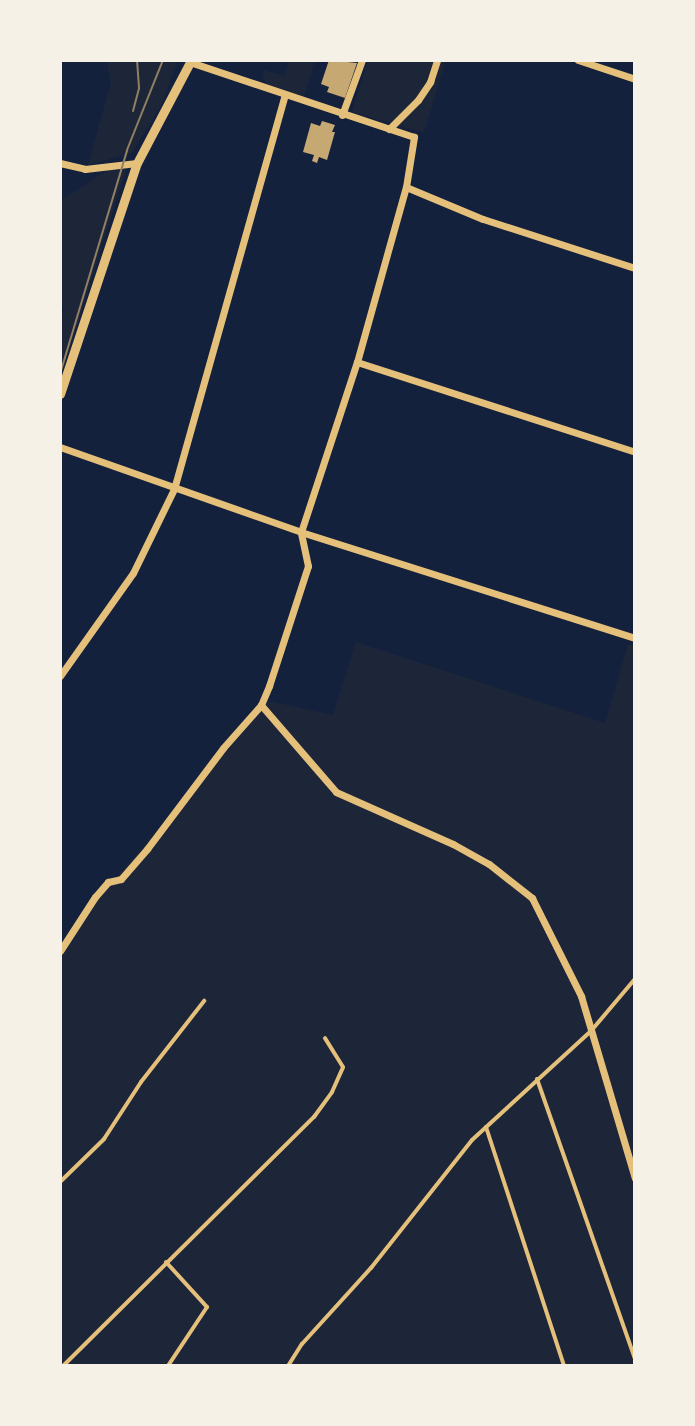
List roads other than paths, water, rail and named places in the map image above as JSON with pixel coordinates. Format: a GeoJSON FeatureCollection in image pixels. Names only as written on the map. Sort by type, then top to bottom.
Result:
{"type":"FeatureCollection","features":[{"type":"Feature","properties":{"kind":"street"},"geometry":{"type":"LineString","coordinates":[[342,115],[362,60]]}},
{"type":"Feature","properties":{"kind":"street"},"geometry":{"type":"LineString","coordinates":[[389,129],[418,100],[437,60]]}},
{"type":"Feature","properties":{"kind":"street"},"geometry":{"type":"LineString","coordinates":[[578,60],[635,79]]}},
{"type":"Feature","properties":{"kind":"street"},"geometry":{"type":"LineString","coordinates":[[60,394],[137,163],[191,61],[342,115],[414,137],[406,187],[357,362],[301,532],[308,566],[261,705],[130,869],[121,879],[108,882],[95,897],[60,951]]}},
{"type":"Feature","properties":{"kind":"street"},"geometry":{"type":"LineString","coordinates":[[60,676],[133,573],[174,489],[285,95]]}},
{"type":"Feature","properties":{"kind":"street"},"geometry":{"type":"LineString","coordinates":[[60,163],[85,169],[137,163]]}},
{"type":"Feature","properties":{"kind":"street"},"geometry":{"type":"LineString","coordinates":[[406,187],[483,219],[635,268]]}},
{"type":"Feature","properties":{"kind":"street"},"geometry":{"type":"LineString","coordinates":[[357,362],[635,452]]}},
{"type":"Feature","properties":{"kind":"street"},"geometry":{"type":"LineString","coordinates":[[60,447],[301,532],[635,638]]}},
{"type":"Feature","properties":{"kind":"street"},"geometry":{"type":"LineString","coordinates":[[261,705],[336,792],[453,844],[489,864],[532,898],[581,996],[635,1178]]}},
{"type":"Feature","properties":{"kind":"lane"},"geometry":{"type":"LineString","coordinates":[[288,1366],[302,1344],[371,1268],[486,1127],[591,1031],[635,979]]}},
{"type":"Feature","properties":{"kind":"lane"},"geometry":{"type":"LineString","coordinates":[[60,1182],[104,1139],[141,1082],[204,1001]]}},
{"type":"Feature","properties":{"kind":"lane"},"geometry":{"type":"LineString","coordinates":[[63,1366],[314,1117],[332,1092],[343,1067],[325,1038]]}},
{"type":"Feature","properties":{"kind":"lane"},"geometry":{"type":"LineString","coordinates":[[537,1079],[635,1359]]}},
{"type":"Feature","properties":{"kind":"lane"},"geometry":{"type":"LineString","coordinates":[[486,1127],[564,1366]]}},
{"type":"Feature","properties":{"kind":"lane"},"geometry":{"type":"LineString","coordinates":[[166,1262],[207,1307],[168,1366]]}},
{"type":"Feature","properties":{"kind":"tram line"},"geometry":{"type":"LineString","coordinates":[[133,111],[139,88],[137,60]]}},
{"type":"Feature","properties":{"kind":"tram line"},"geometry":{"type":"LineString","coordinates":[[60,374],[127,150],[163,60]]}}]}
